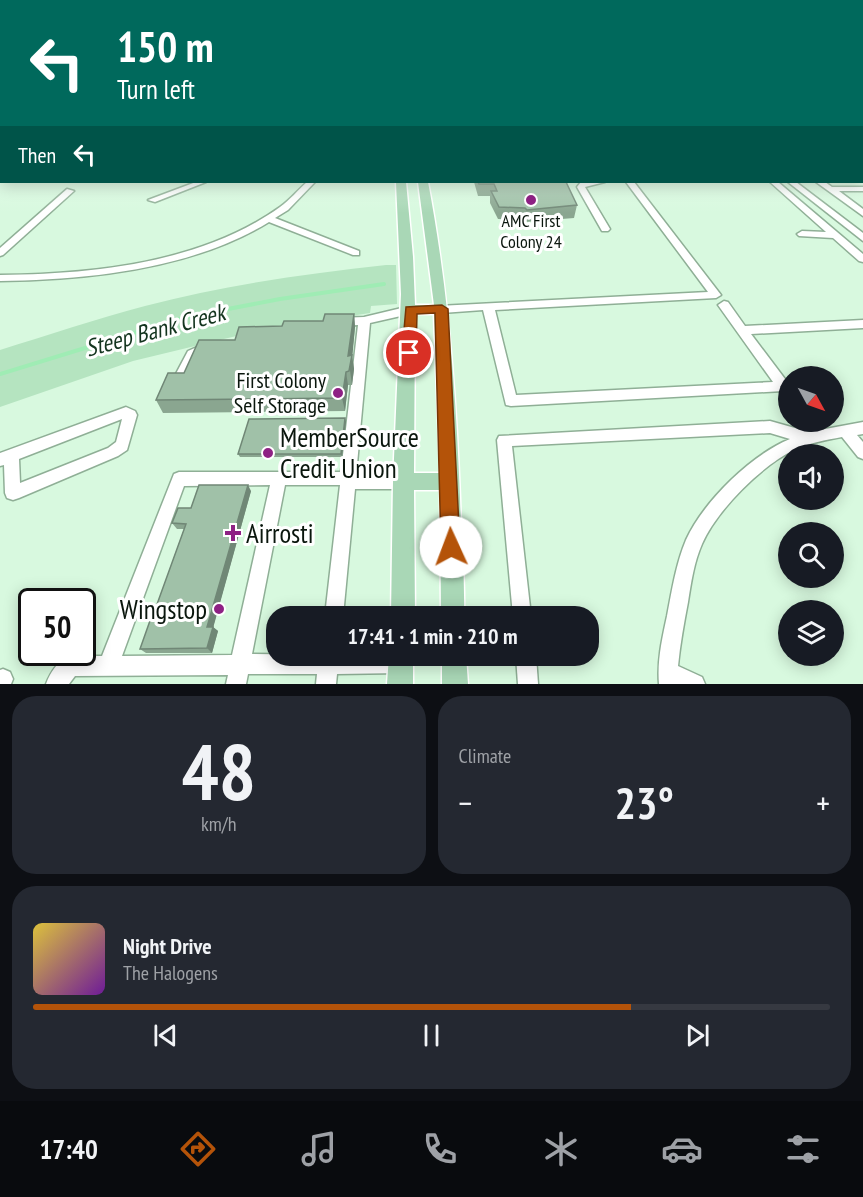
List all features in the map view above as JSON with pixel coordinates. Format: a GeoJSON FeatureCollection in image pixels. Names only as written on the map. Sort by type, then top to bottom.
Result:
{"type":"FeatureCollection","features":[{"type":"Feature","properties":{"kind":"main road"},"geometry":{"type":"LineString","coordinates":[[401,183],[410,310],[404,482],[406,561],[404,606]]}},
{"type":"Feature","properties":{"kind":"main road"},"geometry":{"type":"LineString","coordinates":[[423,183],[432,229],[442,309],[453,606]]}},
{"type":"Feature","properties":{"kind":"main road"},"geometry":{"type":"LineString","coordinates":[[410,310],[442,309]]}},
{"type":"Feature","properties":{"kind":"main road"},"geometry":{"type":"LineString","coordinates":[[404,482],[449,481]]}},
{"type":"Feature","properties":{"kind":"main road"},"geometry":{"type":"LineString","coordinates":[[454,666],[455,684]]}},
{"type":"Feature","properties":{"kind":"street"},"geometry":{"type":"LineString","coordinates":[[152,200],[199,183]]}},
{"type":"Feature","properties":{"kind":"street"},"geometry":{"type":"LineString","coordinates":[[0,278],[80,276],[148,264],[221,240],[268,218],[287,206],[310,183]]}},
{"type":"Feature","properties":{"kind":"street"},"geometry":{"type":"LineString","coordinates":[[584,183],[581,187],[605,229]]}},
{"type":"Feature","properties":{"kind":"street"},"geometry":{"type":"LineString","coordinates":[[442,309],[716,295],[631,183]]}},
{"type":"Feature","properties":{"kind":"street"},"geometry":{"type":"LineString","coordinates":[[775,183],[863,259]]}},
{"type":"Feature","properties":{"kind":"street"},"geometry":{"type":"LineString","coordinates":[[793,183],[863,238]]}},
{"type":"Feature","properties":{"kind":"street"},"geometry":{"type":"LineString","coordinates":[[821,183],[863,213]]}},
{"type":"Feature","properties":{"kind":"street"},"geometry":{"type":"LineString","coordinates":[[830,189],[863,189]]}},
{"type":"Feature","properties":{"kind":"street"},"geometry":{"type":"LineString","coordinates":[[0,253],[70,191]]}},
{"type":"Feature","properties":{"kind":"street"},"geometry":{"type":"LineString","coordinates":[[801,204],[826,217],[863,248]]}},
{"type":"Feature","properties":{"kind":"street"},"geometry":{"type":"LineString","coordinates":[[268,218],[356,254]]}},
{"type":"Feature","properties":{"kind":"street"},"geometry":{"type":"LineString","coordinates":[[802,234],[836,235]]}},
{"type":"Feature","properties":{"kind":"street"},"geometry":{"type":"LineString","coordinates":[[488,306],[511,401],[783,386],[724,305]]}},
{"type":"Feature","properties":{"kind":"street"},"geometry":{"type":"LineString","coordinates":[[321,323],[364,321],[410,310]]}},
{"type":"Feature","properties":{"kind":"street"},"geometry":{"type":"LineString","coordinates":[[335,606],[350,482],[364,321]]}},
{"type":"Feature","properties":{"kind":"street"},"geometry":{"type":"LineString","coordinates":[[743,330],[863,324]]}},
{"type":"Feature","properties":{"kind":"street"},"geometry":{"type":"LineString","coordinates":[[177,385],[192,354],[216,344]]}},
{"type":"Feature","properties":{"kind":"street"},"geometry":{"type":"LineString","coordinates":[[126,412],[130,415],[122,446],[113,452],[13,493],[5,458],[126,412]]}},
{"type":"Feature","properties":{"kind":"street"},"geometry":{"type":"LineString","coordinates":[[521,606],[504,441],[771,427],[811,440]]}},
{"type":"Feature","properties":{"kind":"street"},"geometry":{"type":"LineString","coordinates":[[695,684],[668,678],[686,567],[697,536],[719,507],[781,450],[855,429],[863,453]]}},
{"type":"Feature","properties":{"kind":"street"},"geometry":{"type":"LineString","coordinates":[[108,666],[178,479],[338,478],[350,482],[404,482]]}},
{"type":"Feature","properties":{"kind":"street"},"geometry":{"type":"LineString","coordinates":[[238,674],[279,479]]}},
{"type":"Feature","properties":{"kind":"street"},"geometry":{"type":"LineString","coordinates":[[56,684],[70,666],[108,666],[238,674],[328,668],[401,668]]}},
{"type":"Feature","properties":{"kind":"street"},"geometry":{"type":"LineString","coordinates":[[527,666],[528,684]]}},
{"type":"Feature","properties":{"kind":"green space"},"geometry":{"type":"Polygon","coordinates":[[[396,265],[397,304],[371,306],[370,313],[265,329],[133,361],[0,407],[0,350],[108,316],[205,292],[325,272],[396,265]]]}},
{"type":"Feature","properties":{"kind":"building"},"geometry":{"type":"Polygon","coordinates":[[[566,183],[577,205],[527,210],[499,207],[491,191],[497,191],[494,184],[479,184],[566,183]]]}},
{"type":"Feature","properties":{"kind":"building"},"geometry":{"type":"Polygon","coordinates":[[[325,314],[354,314],[348,356],[352,355],[349,371],[346,372],[342,398],[156,400],[168,373],[184,373],[199,340],[235,340],[239,327],[282,326],[284,321],[323,321],[325,314]]]}},
{"type":"Feature","properties":{"kind":"building"},"geometry":{"type":"Polygon","coordinates":[[[345,418],[341,454],[238,454],[249,419],[345,418]]]}},
{"type":"Feature","properties":{"kind":"building"},"geometry":{"type":"Polygon","coordinates":[[[199,485],[248,485],[207,627],[213,627],[207,648],[140,649],[152,615],[135,615],[138,607],[156,607],[186,524],[172,523],[178,508],[191,508],[199,485]]]}},
{"type":"Feature","properties":{"kind":"waterway","name":"Steep Bank Creek"},"geometry":{"type":"LineString","coordinates":[[0,374],[186,317],[280,299],[384,284]]}},
{"type":"Feature","properties":{"kind":"place","name":"AMC First Colony 24"},"geometry":{"type":"Point","coordinates":[531,200]}},
{"type":"Feature","properties":{"kind":"place","name":"First Colony Self Storage"},"geometry":{"type":"Point","coordinates":[338,393]}},
{"type":"Feature","properties":{"kind":"place","name":"MemberSource Credit Union"},"geometry":{"type":"Point","coordinates":[268,453]}},
{"type":"Feature","properties":{"kind":"place","name":"Airrosti"},"geometry":{"type":"Point","coordinates":[233,533]}},
{"type":"Feature","properties":{"kind":"place","name":"Wingstop"},"geometry":{"type":"Point","coordinates":[219,609]}},
{"type":"Feature","properties":{"kind":"route"},"geometry":{"type":"LineString","coordinates":[[409,353],[410,310],[442,309],[451,547]]}}]}
